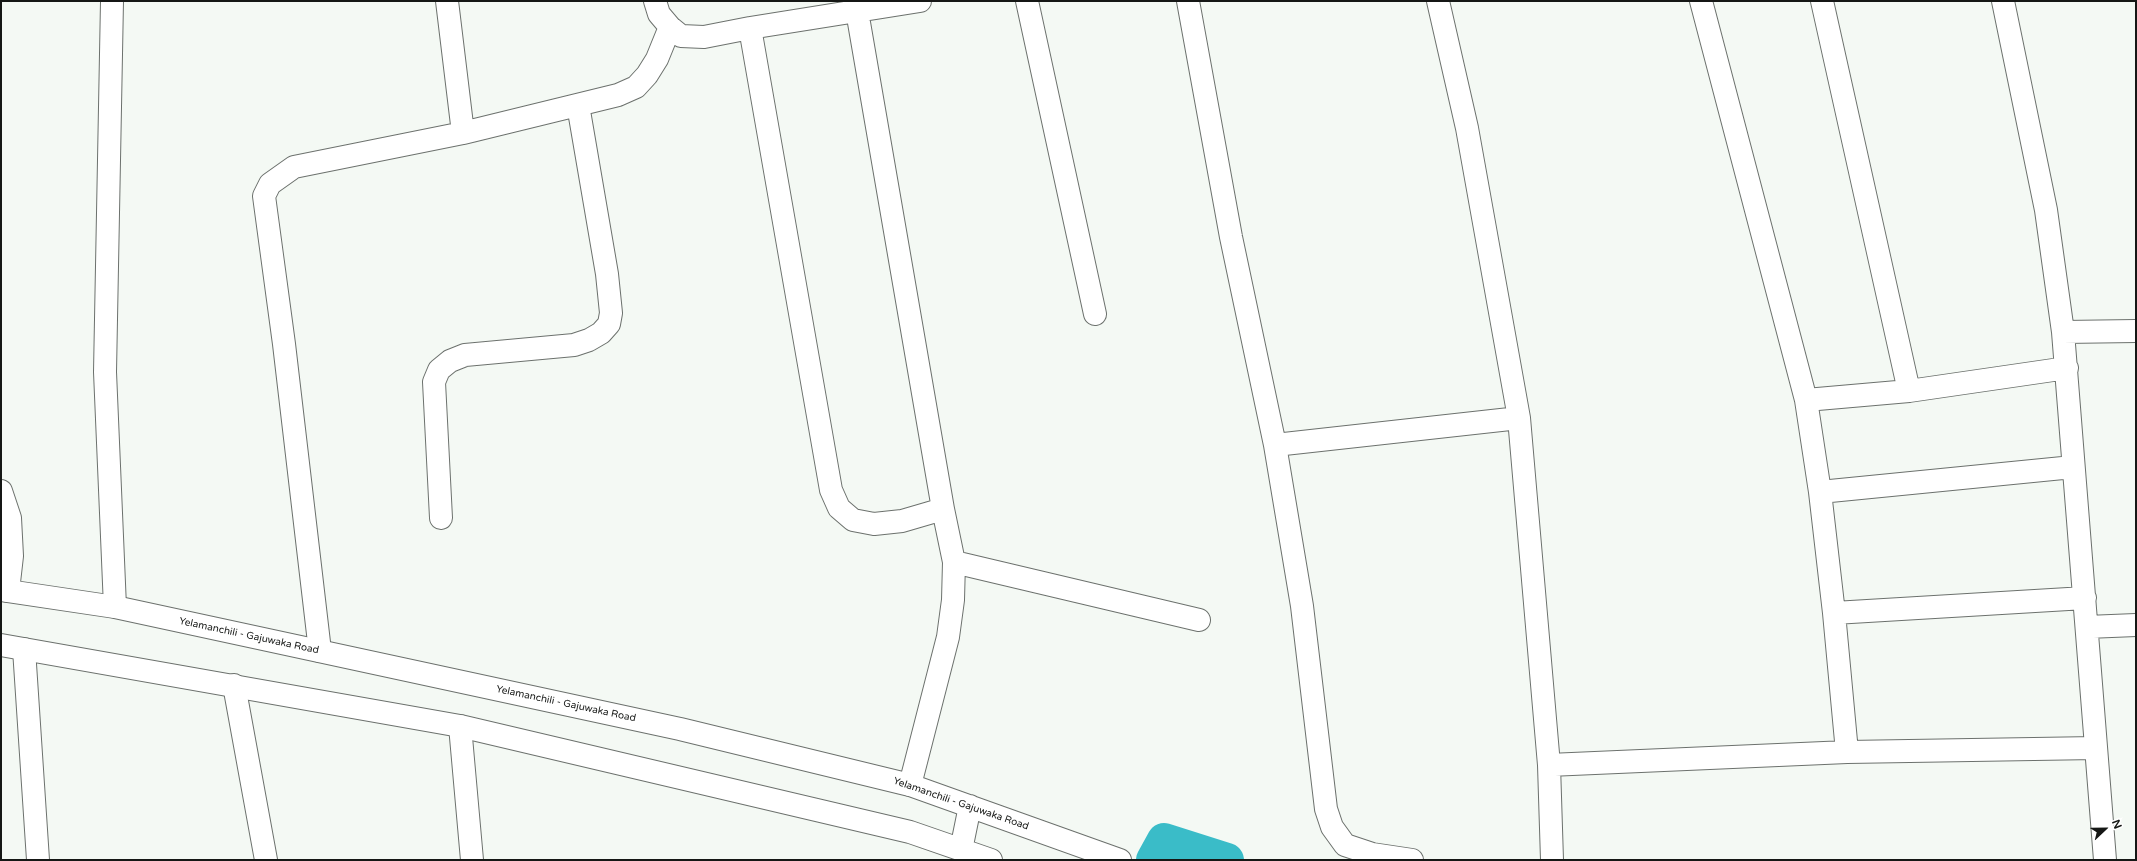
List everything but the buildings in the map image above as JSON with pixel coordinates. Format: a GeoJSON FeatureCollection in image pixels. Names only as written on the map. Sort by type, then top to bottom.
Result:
{"type":"FeatureCollection","features":[{"type":"Feature","properties":{"kind":"street"},"geometry":{"type":"LineString","coordinates":[[112,1],[105,372],[115,607]]}},
{"type":"Feature","properties":{"kind":"street"},"geometry":{"type":"LineString","coordinates":[[447,1],[463,133]]}},
{"type":"Feature","properties":{"kind":"street"},"geometry":{"type":"LineString","coordinates":[[655,1],[659,14],[670,27],[681,36],[704,37],[750,28],[920,1]]}},
{"type":"Feature","properties":{"kind":"street"},"geometry":{"type":"LineString","coordinates":[[1027,1],[1094,314]]}},
{"type":"Feature","properties":{"kind":"street"},"geometry":{"type":"LineString","coordinates":[[1188,1],[1231,237],[1275,445],[1302,606],[1326,809],[1332,827],[1345,845],[1372,854],[1412,860]]}},
{"type":"Feature","properties":{"kind":"street"},"geometry":{"type":"LineString","coordinates":[[1438,1],[1466,128],[1519,418],[1549,765],[1552,860]]}},
{"type":"Feature","properties":{"kind":"street"},"geometry":{"type":"LineString","coordinates":[[1701,1],[1806,400],[1820,492],[1834,613],[1847,752]]}},
{"type":"Feature","properties":{"kind":"street"},"geometry":{"type":"LineString","coordinates":[[1822,1],[1909,391]]}},
{"type":"Feature","properties":{"kind":"street"},"geometry":{"type":"LineString","coordinates":[[2003,1],[2046,210],[2063,332],[2105,860]]}},
{"type":"Feature","properties":{"kind":"street"},"geometry":{"type":"LineString","coordinates":[[857,11],[943,509],[954,562],[953,600],[948,637],[910,785]]}},
{"type":"Feature","properties":{"kind":"street"},"geometry":{"type":"LineString","coordinates":[[320,651],[284,344],[264,196],[270,184],[294,167],[463,133],[618,96],[636,87],[657,59],[670,27]]}},
{"type":"Feature","properties":{"kind":"street"},"geometry":{"type":"LineString","coordinates":[[750,28],[831,490],[840,508],[853,520],[860,522],[874,524],[902,521],[943,509]]}},
{"type":"Feature","properties":{"kind":"street"},"geometry":{"type":"LineString","coordinates":[[441,518],[434,382],[439,370],[450,361],[464,356],[574,345],[595,336],[609,324],[612,313],[607,274],[578,105]]}},
{"type":"Feature","properties":{"kind":"street"},"geometry":{"type":"LineString","coordinates":[[2063,332],[2136,331]]}},
{"type":"Feature","properties":{"kind":"street"},"geometry":{"type":"LineString","coordinates":[[1806,400],[1909,391],[2067,368]]}},
{"type":"Feature","properties":{"kind":"street"},"geometry":{"type":"LineString","coordinates":[[1275,445],[1519,418]]}},
{"type":"Feature","properties":{"kind":"street"},"geometry":{"type":"LineString","coordinates":[[1820,492],[2073,467]]}},
{"type":"Feature","properties":{"kind":"street"},"geometry":{"type":"LineString","coordinates":[[1,492],[10,518],[12,556],[5,590]]}},
{"type":"Feature","properties":{"kind":"street"},"geometry":{"type":"LineString","coordinates":[[954,562],[1199,620]]}},
{"type":"Feature","properties":{"kind":"street","name":"Yelamanchili - Gajuwaka Road"},"geometry":{"type":"LineString","coordinates":[[5,590],[115,607],[680,729],[910,785],[1120,860]]}},
{"type":"Feature","properties":{"kind":"street"},"geometry":{"type":"LineString","coordinates":[[1834,613],[2085,598]]}},
{"type":"Feature","properties":{"kind":"street"},"geometry":{"type":"LineString","coordinates":[[2087,627],[2136,625]]}},
{"type":"Feature","properties":{"kind":"street"},"geometry":{"type":"LineString","coordinates":[[1,645],[460,726],[910,832],[990,860]]}},
{"type":"Feature","properties":{"kind":"street"},"geometry":{"type":"LineString","coordinates":[[24,649],[38,860]]}},
{"type":"Feature","properties":{"kind":"street"},"geometry":{"type":"LineString","coordinates":[[234,685],[266,860]]}},
{"type":"Feature","properties":{"kind":"street"},"geometry":{"type":"LineString","coordinates":[[460,726],[472,860]]}},
{"type":"Feature","properties":{"kind":"street"},"geometry":{"type":"LineString","coordinates":[[1549,765],[1847,752],[2096,748]]}},
{"type":"Feature","properties":{"kind":"street"},"geometry":{"type":"LineString","coordinates":[[961,850],[970,806]]}},
{"type":"Feature","properties":{"kind":"waterway"},"geometry":{"type":"LineString","coordinates":[[1153,860],[1164,840],[1227,860]]}}]}
